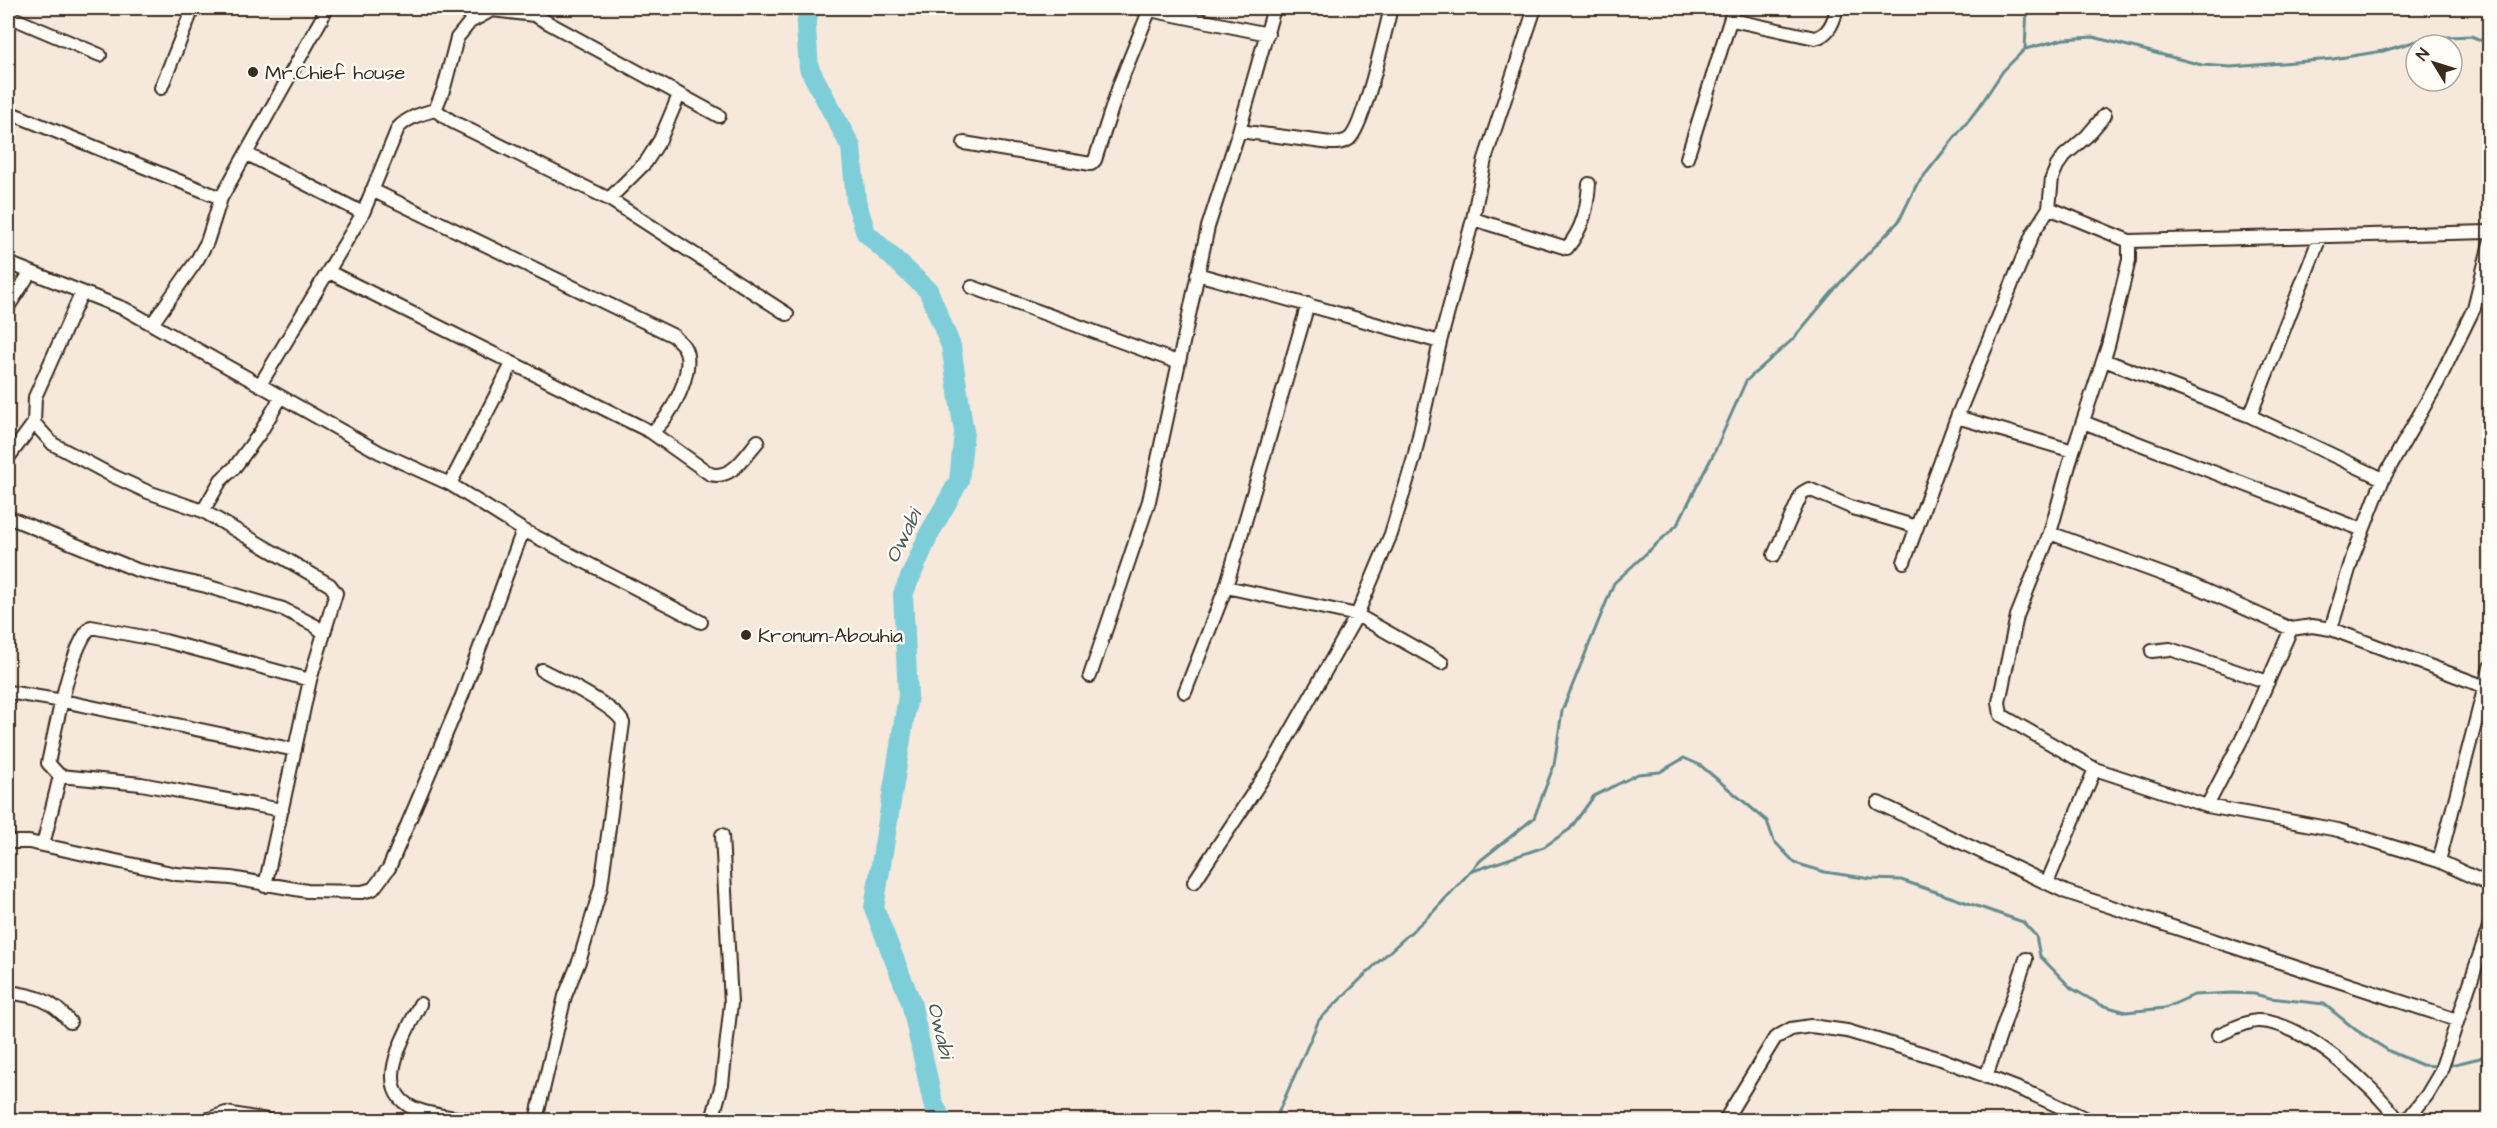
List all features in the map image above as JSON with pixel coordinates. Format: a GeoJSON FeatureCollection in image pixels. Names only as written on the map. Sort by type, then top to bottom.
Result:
{"type":"FeatureCollection","features":[{"type":"Feature","properties":{"kind":"street"},"geometry":{"type":"LineString","coordinates":[[161,88],[193,8]]}},
{"type":"Feature","properties":{"kind":"street"},"geometry":{"type":"LineString","coordinates":[[152,324],[207,242],[221,198],[326,8]]}},
{"type":"Feature","properties":{"kind":"street"},"geometry":{"type":"LineString","coordinates":[[964,143],[1074,163],[1089,165],[1094,162],[1145,8],[1268,34]]}},
{"type":"Feature","properties":{"kind":"street"},"geometry":{"type":"LineString","coordinates":[[1090,676],[1149,501],[1177,362],[1208,227],[1239,131],[1274,8]]}},
{"type":"Feature","properties":{"kind":"street"},"geometry":{"type":"LineString","coordinates":[[1239,131],[1331,143],[1342,143],[1349,139],[1361,114],[1391,8]]}},
{"type":"Feature","properties":{"kind":"street"},"geometry":{"type":"LineString","coordinates":[[1194,882],[1273,763],[1357,615],[1391,534],[1414,458],[1440,342],[1473,219],[1485,159],[1535,8]]}},
{"type":"Feature","properties":{"kind":"street"},"geometry":{"type":"LineString","coordinates":[[1687,159],[1734,8]]}},
{"type":"Feature","properties":{"kind":"street"},"geometry":{"type":"LineString","coordinates":[[1731,20],[1815,38],[1823,36],[1830,27],[1837,8]]}},
{"type":"Feature","properties":{"kind":"street"},"geometry":{"type":"LineString","coordinates":[[435,110],[444,88],[457,38],[470,22],[491,9],[534,15],[719,116]]}},
{"type":"Feature","properties":{"kind":"street"},"geometry":{"type":"LineString","coordinates":[[8,16],[100,55]]}},
{"type":"Feature","properties":{"kind":"street"},"geometry":{"type":"LineString","coordinates":[[609,199],[646,162],[660,140],[679,94]]}},
{"type":"Feature","properties":{"kind":"street"},"geometry":{"type":"LineString","coordinates":[[260,385],[363,213],[398,128],[413,117],[435,110]]}},
{"type":"Feature","properties":{"kind":"street"},"geometry":{"type":"LineString","coordinates":[[435,110],[453,122],[609,199],[787,314]]}},
{"type":"Feature","properties":{"kind":"street"},"geometry":{"type":"LineString","coordinates":[[8,112],[221,198]]}},
{"type":"Feature","properties":{"kind":"street"},"geometry":{"type":"LineString","coordinates":[[1904,562],[1957,417],[2033,233],[2049,208],[2052,178],[2057,166],[2105,115]]}},
{"type":"Feature","properties":{"kind":"street"},"geometry":{"type":"LineString","coordinates":[[247,154],[363,213]]}},
{"type":"Feature","properties":{"kind":"street"},"geometry":{"type":"LineString","coordinates":[[1473,219],[1567,248],[1583,223],[1587,210],[1589,184]]}},
{"type":"Feature","properties":{"kind":"street"},"geometry":{"type":"LineString","coordinates":[[372,190],[674,336],[684,347],[687,359],[684,381],[670,412],[658,428],[651,432]]}},
{"type":"Feature","properties":{"kind":"street"},"geometry":{"type":"LineString","coordinates":[[2049,208],[2129,241],[2490,232]]}},
{"type":"Feature","properties":{"kind":"street"},"geometry":{"type":"LineString","coordinates":[[2250,416],[2320,237]]}},
{"type":"Feature","properties":{"kind":"street"},"geometry":{"type":"LineString","coordinates":[[2129,241],[2129,260],[2104,360],[2073,451],[2050,533],[2017,616],[1998,702],[2001,715],[2095,769],[2207,807],[2338,831],[2439,861],[2490,885]]}},
{"type":"Feature","properties":{"kind":"street"},"geometry":{"type":"LineString","coordinates":[[2331,629],[2363,530],[2383,479],[2475,308],[2490,243]]}},
{"type":"Feature","properties":{"kind":"street"},"geometry":{"type":"LineString","coordinates":[[8,263],[106,300],[379,452],[450,484],[522,530],[700,622]]}},
{"type":"Feature","properties":{"kind":"street"},"geometry":{"type":"LineString","coordinates":[[329,272],[651,432],[710,474],[718,476],[730,472],[758,441]]}},
{"type":"Feature","properties":{"kind":"street"},"geometry":{"type":"LineString","coordinates":[[8,307],[30,273]]}},
{"type":"Feature","properties":{"kind":"street"},"geometry":{"type":"LineString","coordinates":[[1197,274],[1440,342]]}},
{"type":"Feature","properties":{"kind":"street"},"geometry":{"type":"LineString","coordinates":[[972,286],[1177,362]]}},
{"type":"Feature","properties":{"kind":"street"},"geometry":{"type":"LineString","coordinates":[[8,458],[34,423],[34,397],[82,292]]}},
{"type":"Feature","properties":{"kind":"street"},"geometry":{"type":"LineString","coordinates":[[1185,692],[1226,587],[1308,304]]}},
{"type":"Feature","properties":{"kind":"street"},"geometry":{"type":"LineString","coordinates":[[2104,360],[2250,416],[2383,479]]}},
{"type":"Feature","properties":{"kind":"street"},"geometry":{"type":"LineString","coordinates":[[450,484],[512,364]]}},
{"type":"Feature","properties":{"kind":"street"},"geometry":{"type":"LineString","coordinates":[[203,511],[221,480],[234,468],[260,433],[281,397]]}},
{"type":"Feature","properties":{"kind":"street"},"geometry":{"type":"LineString","coordinates":[[1957,417],[2073,451]]}},
{"type":"Feature","properties":{"kind":"street"},"geometry":{"type":"LineString","coordinates":[[2083,422],[2363,530]]}},
{"type":"Feature","properties":{"kind":"street"},"geometry":{"type":"LineString","coordinates":[[34,423],[53,444],[157,496],[203,511],[333,587],[336,593],[310,680],[265,886]]}},
{"type":"Feature","properties":{"kind":"street"},"geometry":{"type":"LineString","coordinates":[[1774,555],[1802,493],[1809,489],[1853,508],[1917,526]]}},
{"type":"Feature","properties":{"kind":"street"},"geometry":{"type":"LineString","coordinates":[[8,517],[137,570],[206,586],[282,609],[314,625],[324,633]]}},
{"type":"Feature","properties":{"kind":"street"},"geometry":{"type":"LineString","coordinates":[[8,842],[29,842],[176,874],[231,879],[265,886],[308,891],[362,892],[373,889],[389,868],[462,696],[522,530]]}},
{"type":"Feature","properties":{"kind":"street"},"geometry":{"type":"LineString","coordinates":[[2050,533],[2195,586],[2291,629],[2312,626],[2331,629],[2483,686]]}},
{"type":"Feature","properties":{"kind":"street"},"geometry":{"type":"LineString","coordinates":[[1226,587],[1357,615],[1442,663]]}},
{"type":"Feature","properties":{"kind":"street"},"geometry":{"type":"LineString","coordinates":[[282,810],[141,784],[60,776],[48,763],[76,653],[85,632],[91,627],[165,641],[310,680]]}},
{"type":"Feature","properties":{"kind":"street"},"geometry":{"type":"LineString","coordinates":[[2207,807],[2247,729],[2291,629]]}},
{"type":"Feature","properties":{"kind":"street"},"geometry":{"type":"LineString","coordinates":[[2152,651],[2170,649],[2268,682]]}},
{"type":"Feature","properties":{"kind":"street"},"geometry":{"type":"LineString","coordinates":[[2439,861],[2483,686],[2490,667]]}},
{"type":"Feature","properties":{"kind":"street"},"geometry":{"type":"LineString","coordinates":[[536,1120],[565,996],[580,959],[601,887],[623,723],[621,717],[602,704],[542,670]]}},
{"type":"Feature","properties":{"kind":"street"},"geometry":{"type":"LineString","coordinates":[[8,692],[63,701],[295,750]]}},
{"type":"Feature","properties":{"kind":"street"},"geometry":{"type":"LineString","coordinates":[[2048,883],[2095,769]]}},
{"type":"Feature","properties":{"kind":"street"},"geometry":{"type":"LineString","coordinates":[[43,845],[60,776]]}},
{"type":"Feature","properties":{"kind":"street"},"geometry":{"type":"LineString","coordinates":[[1878,803],[2066,892],[2457,1020]]}},
{"type":"Feature","properties":{"kind":"street"},"geometry":{"type":"LineString","coordinates":[[712,1120],[723,1084],[731,1003],[722,835]]}},
{"type":"Feature","properties":{"kind":"street"},"geometry":{"type":"LineString","coordinates":[[2407,1120],[2427,1095],[2440,1073],[2490,924]]}},
{"type":"Feature","properties":{"kind":"street"},"geometry":{"type":"LineString","coordinates":[[1986,1077],[2026,959]]}},
{"type":"Feature","properties":{"kind":"street"},"geometry":{"type":"LineString","coordinates":[[8,992],[28,994],[49,1002],[58,1008],[70,1022]]}},
{"type":"Feature","properties":{"kind":"street"},"geometry":{"type":"LineString","coordinates":[[420,1004],[394,1060],[392,1082],[401,1100],[419,1111],[472,1120]]}},
{"type":"Feature","properties":{"kind":"street"},"geometry":{"type":"LineString","coordinates":[[2218,1035],[2255,1021],[2286,1028],[2344,1065],[2387,1106],[2398,1120]]}},
{"type":"Feature","properties":{"kind":"street"},"geometry":{"type":"LineString","coordinates":[[1725,1120],[1775,1038],[1791,1029],[1811,1026],[1847,1031],[1941,1059],[2032,1094],[2089,1120]]}},
{"type":"Feature","properties":{"kind":"street"},"geometry":{"type":"LineString","coordinates":[[206,1120],[226,1113],[267,1120]]}},
{"type":"Feature","properties":{"kind":"waterway","name":"Owabi"},"geometry":{"type":"LineString","coordinates":[[809,8],[806,28],[809,68],[851,147],[856,201],[866,233],[928,290],[951,346],[964,432],[959,481],[929,534],[903,594],[908,696],[874,908],[911,1002],[933,1103],[942,1120]]}},
{"type":"Feature","properties":{"kind":"waterway"},"geometry":{"type":"LineString","coordinates":[[2025,49],[2027,8]]}},
{"type":"Feature","properties":{"kind":"waterway"},"geometry":{"type":"LineString","coordinates":[[1275,1120],[1319,1020],[1433,912],[1481,860],[1534,818],[1554,765],[1562,711],[1614,583],[1677,525],[1714,453],[1746,381],[1793,339],[1839,284],[1899,221],[1916,186],[1979,107],[2003,71],[2025,49],[2064,39],[2093,37],[2202,65],[2231,67],[2333,59],[2383,51],[2427,38],[2471,36],[2490,44]]}},
{"type":"Feature","properties":{"kind":"waterway"},"geometry":{"type":"LineString","coordinates":[[1470,872],[1544,847],[1570,829],[1594,796],[1638,774],[1660,772],[1684,758],[1700,765],[1767,821],[1774,841],[1795,863],[1825,872],[1871,879],[1901,880],[2023,922],[2036,936],[2040,956],[2071,988],[2101,1005],[2126,1012],[2165,1008],[2194,995],[2232,993],[2324,1004],[2356,1030],[2389,1051],[2422,1065],[2437,1066]]}},
{"type":"Feature","properties":{"kind":"waterway"},"geometry":{"type":"LineString","coordinates":[[2447,1066],[2480,1058],[2490,1051]]}},
{"type":"Feature","properties":{"kind":"place","name":"Mr.Chief house"},"geometry":{"type":"Point","coordinates":[253,72]}},
{"type":"Feature","properties":{"kind":"place","name":"Kronum-Abouhia"},"geometry":{"type":"Point","coordinates":[746,635]}}]}
